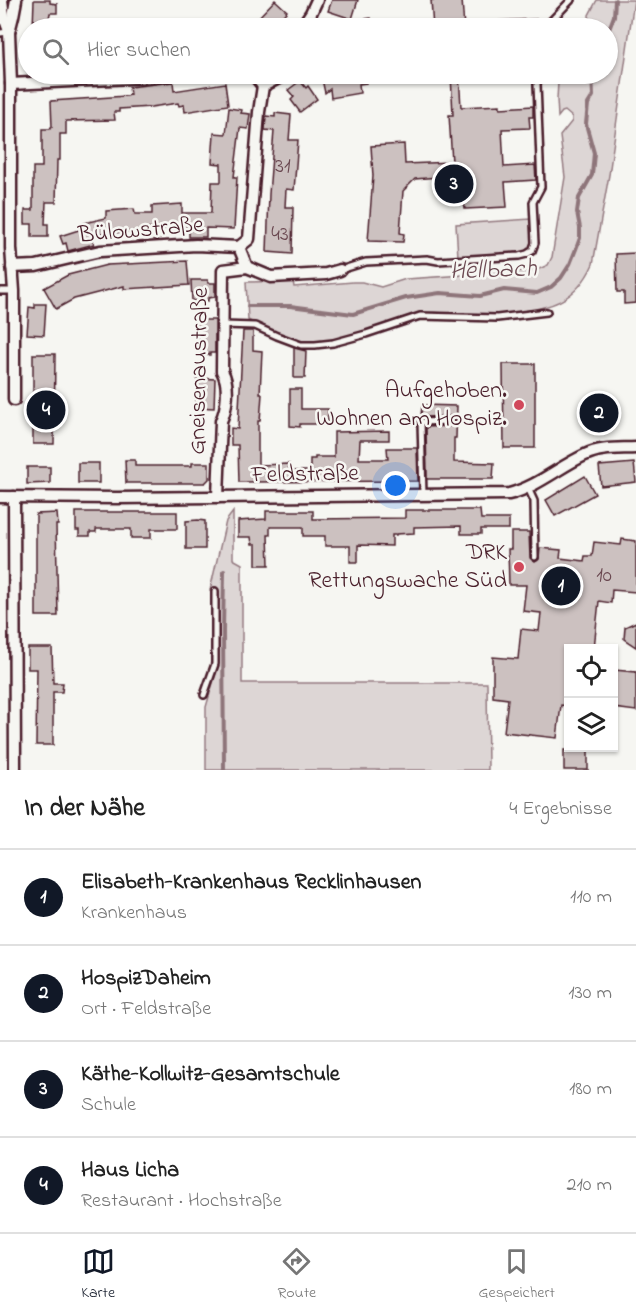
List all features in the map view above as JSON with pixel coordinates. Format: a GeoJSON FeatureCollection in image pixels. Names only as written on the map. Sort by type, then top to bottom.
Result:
{"type":"FeatureCollection","features":[{"type":"Feature","properties":{"kind":"street"},"geometry":{"type":"LineString","coordinates":[[2,0],[11,84],[14,400]]}},
{"type":"Feature","properties":{"kind":"street"},"geometry":{"type":"LineString","coordinates":[[5,32],[14,16],[15,0]]}},
{"type":"Feature","properties":{"kind":"street"},"geometry":{"type":"LineString","coordinates":[[308,18],[317,0]]}},
{"type":"Feature","properties":{"kind":"street"},"geometry":{"type":"LineString","coordinates":[[11,84],[18,84]]}},
{"type":"Feature","properties":{"kind":"street"},"geometry":{"type":"LineString","coordinates":[[267,84],[263,86],[259,112],[249,239],[238,247],[247,267],[271,277],[326,274],[340,270]]}},
{"type":"Feature","properties":{"kind":"street","name":"Bülowstraße"},"geometry":{"type":"LineString","coordinates":[[12,267],[36,266],[100,251],[196,245],[238,247]]}},
{"type":"Feature","properties":{"kind":"street","name":"Gneisenaustraße"},"geometry":{"type":"LineString","coordinates":[[218,497],[221,421],[225,411],[226,378],[222,371],[223,270],[247,267]]}},
{"type":"Feature","properties":{"kind":"street","name":"Feldstraße"},"geometry":{"type":"LineString","coordinates":[[0,497],[509,494],[528,488],[586,454],[603,449],[636,448]]}},
{"type":"Feature","properties":{"kind":"street"},"geometry":{"type":"LineString","coordinates":[[14,497],[15,770]]}},
{"type":"Feature","properties":{"kind":"lane"},"geometry":{"type":"LineString","coordinates":[[557,18],[571,0]]}},
{"type":"Feature","properties":{"kind":"lane"},"geometry":{"type":"LineString","coordinates":[[340,270],[366,262],[427,259],[438,261],[492,260],[519,256],[532,251],[535,243],[536,222],[533,202],[541,187],[541,135],[537,84]]}},
{"type":"Feature","properties":{"kind":"lane"},"geometry":{"type":"LineString","coordinates":[[0,291],[14,291]]}},
{"type":"Feature","properties":{"kind":"lane"},"geometry":{"type":"LineString","coordinates":[[223,325],[255,326],[301,345],[315,345],[333,343],[366,334],[420,316],[496,318],[547,312]]}},
{"type":"Feature","properties":{"kind":"lane"},"geometry":{"type":"LineString","coordinates":[[423,495],[421,422],[450,421]]}},
{"type":"Feature","properties":{"kind":"lane"},"geometry":{"type":"LineString","coordinates":[[528,488],[534,501],[536,557]]}},
{"type":"Feature","properties":{"kind":"lane"},"geometry":{"type":"LineString","coordinates":[[204,695],[215,664],[215,591]]}},
{"type":"Feature","properties":{"kind":"shaded area"},"geometry":{"type":"Polygon","coordinates":[[[597,0],[634,0],[609,175],[593,264],[579,287],[560,301],[538,309],[492,317],[434,312],[417,314],[346,338],[317,343],[290,340],[248,320],[246,282],[293,281],[294,287],[362,282],[381,287],[406,279],[537,270],[548,265],[552,257],[565,177],[560,136],[572,121],[572,117],[565,111],[558,117],[558,84],[618,84],[618,18],[589,18],[597,0]]]}},
{"type":"Feature","properties":{"kind":"shaded area"},"geometry":{"type":"Polygon","coordinates":[[[531,219],[532,244],[524,252],[458,257],[456,224],[531,219]]]}},
{"type":"Feature","properties":{"kind":"shaded area"},"geometry":{"type":"Polygon","coordinates":[[[233,512],[233,559],[242,564],[242,683],[487,683],[488,770],[206,770],[206,707],[218,666],[219,591],[210,590],[226,521],[233,512]]]}},
{"type":"Feature","properties":{"kind":"building"},"geometry":{"type":"Polygon","coordinates":[[[34,0],[50,0],[50,3],[57,4],[57,13],[50,13],[49,18],[33,18],[34,0]]]}},
{"type":"Feature","properties":{"kind":"building"},"geometry":{"type":"Polygon","coordinates":[[[275,0],[287,11],[280,18],[258,18],[275,0]]]}},
{"type":"Feature","properties":{"kind":"building"},"geometry":{"type":"Polygon","coordinates":[[[332,0],[358,0],[352,18],[328,11],[332,0]]]}},
{"type":"Feature","properties":{"kind":"building"},"geometry":{"type":"Polygon","coordinates":[[[431,0],[462,0],[463,18],[432,18],[431,0]]]}},
{"type":"Feature","properties":{"kind":"building"},"geometry":{"type":"Polygon","coordinates":[[[173,84],[174,91],[225,84],[228,105],[185,112],[184,105],[179,106],[178,103],[119,109],[119,112],[114,112],[115,120],[66,121],[66,134],[60,134],[56,202],[46,202],[45,224],[48,224],[48,237],[32,237],[32,224],[25,224],[25,210],[33,210],[33,167],[42,167],[42,129],[52,127],[51,101],[127,96],[130,95],[129,87],[173,84]]]}},
{"type":"Feature","properties":{"kind":"building"},"geometry":{"type":"Polygon","coordinates":[[[296,84],[303,84],[306,88],[308,86],[317,99],[300,112],[291,100],[294,97],[288,90],[296,84]]]}},
{"type":"Feature","properties":{"kind":"building"},"geometry":{"type":"Polygon","coordinates":[[[323,84],[359,84],[360,93],[331,98],[330,89],[325,93],[323,84]]]}},
{"type":"Feature","properties":{"kind":"building"},"geometry":{"type":"Polygon","coordinates":[[[451,84],[460,84],[461,107],[533,106],[533,117],[529,117],[530,128],[502,129],[504,167],[535,165],[536,180],[505,182],[507,207],[465,209],[464,202],[438,177],[415,179],[403,191],[400,233],[404,234],[403,242],[368,241],[373,176],[371,146],[404,144],[405,164],[452,162],[449,115],[453,115],[451,84]]]}},
{"type":"Feature","properties":{"kind":"building"},"geometry":{"type":"Polygon","coordinates":[[[229,108],[250,114],[248,129],[240,128],[234,177],[237,177],[234,229],[206,228],[206,237],[189,237],[189,228],[142,229],[142,231],[91,234],[94,244],[68,251],[66,243],[63,244],[60,236],[85,228],[84,223],[106,218],[106,211],[134,209],[135,214],[152,214],[152,206],[182,204],[182,213],[211,213],[212,182],[221,182],[221,164],[212,163],[214,133],[226,134],[229,108]]]}},
{"type":"Feature","properties":{"kind":"building"},"geometry":{"type":"Polygon","coordinates":[[[275,113],[291,115],[289,140],[298,140],[294,190],[286,189],[285,207],[293,207],[292,254],[267,252],[274,131],[265,130],[266,116],[275,117],[275,113]]]}},
{"type":"Feature","properties":{"kind":"building"},"geometry":{"type":"Polygon","coordinates":[[[636,253],[636,303],[624,304],[624,292],[617,292],[616,254],[636,253]]]}},
{"type":"Feature","properties":{"kind":"building"},"geometry":{"type":"Polygon","coordinates":[[[187,261],[189,285],[124,289],[124,286],[74,299],[56,309],[44,288],[68,275],[107,265],[187,261]]]}},
{"type":"Feature","properties":{"kind":"building"},"geometry":{"type":"Polygon","coordinates":[[[191,280],[208,280],[208,283],[215,283],[215,297],[208,298],[208,301],[192,301],[191,280]]]}},
{"type":"Feature","properties":{"kind":"building"},"geometry":{"type":"Polygon","coordinates":[[[35,304],[46,304],[44,335],[27,334],[29,307],[35,308],[35,304]]]}},
{"type":"Feature","properties":{"kind":"building"},"geometry":{"type":"Polygon","coordinates":[[[196,320],[215,320],[215,353],[198,355],[199,338],[196,338],[196,320]]]}},
{"type":"Feature","properties":{"kind":"building"},"geometry":{"type":"Polygon","coordinates":[[[243,331],[253,331],[253,350],[262,351],[258,465],[289,464],[289,471],[310,471],[310,459],[334,457],[334,432],[389,431],[389,440],[360,440],[359,459],[388,459],[387,448],[417,448],[418,481],[239,482],[238,445],[231,445],[231,428],[238,429],[243,331]]]}},
{"type":"Feature","properties":{"kind":"building"},"geometry":{"type":"Polygon","coordinates":[[[294,348],[306,351],[305,378],[294,378],[294,348]]]}},
{"type":"Feature","properties":{"kind":"building"},"geometry":{"type":"Polygon","coordinates":[[[33,354],[55,354],[54,444],[33,444],[33,354]]]}},
{"type":"Feature","properties":{"kind":"building","name":"Aufgehoben. Wohnen am Hospiz."},"geometry":{"type":"Polygon","coordinates":[[[503,364],[535,364],[535,448],[504,448],[503,364]]]}},
{"type":"Feature","properties":{"kind":"building"},"geometry":{"type":"Polygon","coordinates":[[[197,378],[215,379],[214,408],[196,407],[197,378]]]}},
{"type":"Feature","properties":{"kind":"building"},"geometry":{"type":"Polygon","coordinates":[[[290,389],[301,389],[301,409],[328,409],[328,424],[290,426],[290,389]]]}},
{"type":"Feature","properties":{"kind":"building"},"geometry":{"type":"Polygon","coordinates":[[[422,405],[457,406],[454,462],[494,463],[493,479],[427,479],[426,427],[451,426],[455,420],[450,416],[421,416],[422,405]]]}},
{"type":"Feature","properties":{"kind":"building"},"geometry":{"type":"Polygon","coordinates":[[[590,408],[608,408],[608,418],[605,418],[604,424],[590,424],[590,408]]]}},
{"type":"Feature","properties":{"kind":"building"},"geometry":{"type":"Polygon","coordinates":[[[125,460],[135,460],[135,466],[192,466],[192,463],[209,463],[209,479],[205,483],[126,483],[125,460]]]}},
{"type":"Feature","properties":{"kind":"building"},"geometry":{"type":"Polygon","coordinates":[[[78,463],[99,463],[99,483],[78,483],[78,463]]]}},
{"type":"Feature","properties":{"kind":"building"},"geometry":{"type":"Polygon","coordinates":[[[634,463],[636,482],[601,486],[599,466],[634,463]]]}},
{"type":"Feature","properties":{"kind":"building"},"geometry":{"type":"Polygon","coordinates":[[[27,467],[50,467],[50,483],[27,484],[27,467]]]}},
{"type":"Feature","properties":{"kind":"building"},"geometry":{"type":"Polygon","coordinates":[[[585,476],[595,494],[555,516],[546,500],[585,476]]]}},
{"type":"Feature","properties":{"kind":"building"},"geometry":{"type":"Polygon","coordinates":[[[405,510],[480,510],[481,519],[509,519],[509,529],[481,529],[481,534],[461,534],[461,526],[414,527],[414,533],[392,535],[392,546],[358,545],[358,562],[350,562],[350,546],[325,546],[325,536],[303,536],[303,527],[270,527],[269,565],[256,565],[256,544],[252,544],[251,537],[238,537],[238,521],[266,519],[266,511],[313,511],[313,519],[405,518],[405,510]]]}},
{"type":"Feature","properties":{"kind":"building"},"geometry":{"type":"Polygon","coordinates":[[[76,512],[177,512],[177,529],[151,529],[151,538],[131,538],[131,529],[96,529],[96,532],[90,532],[90,536],[79,536],[79,530],[76,530],[76,512]]]}},
{"type":"Feature","properties":{"kind":"building"},"geometry":{"type":"Polygon","coordinates":[[[57,513],[58,616],[36,616],[36,514],[57,513]]]}},
{"type":"Feature","properties":{"kind":"building"},"geometry":{"type":"Polygon","coordinates":[[[186,521],[205,521],[205,549],[186,549],[186,521]]]}},
{"type":"Feature","properties":{"kind":"building"},"geometry":{"type":"Polygon","coordinates":[[[511,532],[529,532],[530,558],[535,562],[539,559],[540,548],[561,550],[560,558],[584,561],[585,556],[592,556],[594,542],[621,545],[622,539],[636,541],[636,592],[612,590],[611,603],[599,601],[594,644],[564,644],[564,705],[561,705],[557,738],[504,732],[508,699],[493,697],[493,657],[518,659],[521,629],[539,631],[541,613],[523,611],[526,585],[509,585],[508,549],[511,549],[511,532]]]}},
{"type":"Feature","properties":{"kind":"building"},"geometry":{"type":"Polygon","coordinates":[[[636,622],[636,647],[624,639],[625,627],[636,622]]]}},
{"type":"Feature","properties":{"kind":"building"},"geometry":{"type":"Polygon","coordinates":[[[28,648],[52,648],[53,683],[63,683],[62,692],[53,692],[53,745],[36,745],[37,669],[28,669],[28,648]]]}},
{"type":"Feature","properties":{"kind":"building"},"geometry":{"type":"Polygon","coordinates":[[[618,670],[636,672],[636,711],[618,709],[618,670]]]}},
{"type":"Feature","properties":{"kind":"building"},"geometry":{"type":"Polygon","coordinates":[[[564,752],[588,752],[588,770],[564,770],[564,752]]]}},
{"type":"Feature","properties":{"kind":"waterway","name":"Hellbach"},"geometry":{"type":"LineString","coordinates":[[613,18],[615,0]]}},
{"type":"Feature","properties":{"kind":"waterway","name":"Hellbach"},"geometry":{"type":"LineString","coordinates":[[248,306],[290,306],[353,314],[406,298],[440,293],[480,296],[504,290],[537,293],[551,287],[561,278],[570,264],[580,238],[577,212],[579,198],[592,175],[594,153],[586,124],[588,104],[593,96],[592,84]]}},
{"type":"Feature","properties":{"kind":"waterway","name":"Hellbach"},"geometry":{"type":"LineString","coordinates":[[224,571],[224,770]]}},
{"type":"Feature","properties":{"kind":"place","name":"Käthe-Kollwitz-Gesamtschule"},"geometry":{"type":"Point","coordinates":[454,184]}},
{"type":"Feature","properties":{"kind":"place","name":"Aufgehoben. Wohnen am Hospiz."},"geometry":{"type":"Point","coordinates":[519,405]}},
{"type":"Feature","properties":{"kind":"place","name":"Haus Licha"},"geometry":{"type":"Point","coordinates":[46,410]}},
{"type":"Feature","properties":{"kind":"place","name":"HospizDaheim"},"geometry":{"type":"Point","coordinates":[599,413]}},
{"type":"Feature","properties":{"kind":"place","name":"DRK Rettungswache Süd"},"geometry":{"type":"Point","coordinates":[519,567]}},
{"type":"Feature","properties":{"kind":"place","name":"Elisabeth-Krankenhaus Recklinhausen"},"geometry":{"type":"Point","coordinates":[561,586]}}]}
